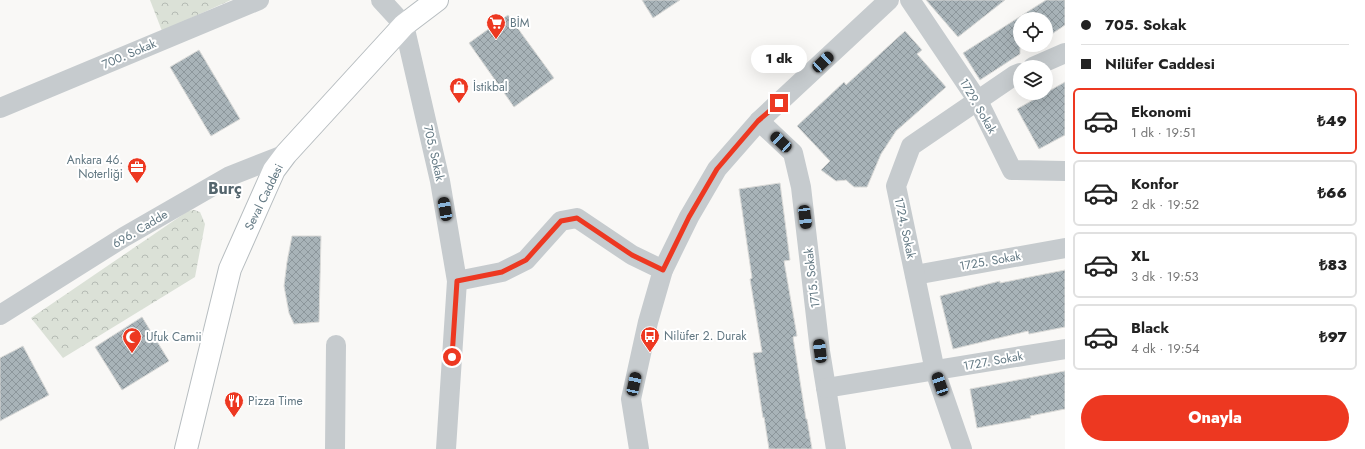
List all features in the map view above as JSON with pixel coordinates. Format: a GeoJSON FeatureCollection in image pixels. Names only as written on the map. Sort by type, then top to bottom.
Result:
{"type":"FeatureCollection","features":[{"type":"Feature","properties":{"kind":"main road","name":"Seval Caddesi"},"geometry":{"type":"LineString","coordinates":[[186,449],[230,269],[274,170],[286,154],[404,25],[437,0]]}},
{"type":"Feature","properties":{"kind":"street","name":"700. Sokak"},"geometry":{"type":"LineString","coordinates":[[0,108],[259,0]]}},
{"type":"Feature","properties":{"kind":"street"},"geometry":{"type":"LineString","coordinates":[[381,0],[404,25]]}},
{"type":"Feature","properties":{"kind":"street"},"geometry":{"type":"LineString","coordinates":[[638,449],[631,399],[648,322],[663,270],[689,217],[717,169],[758,121],[889,0]]}},
{"type":"Feature","properties":{"kind":"street","name":"1729. Sokak"},"geometry":{"type":"LineString","coordinates":[[910,0],[978,101],[1012,170],[1065,171]]}},
{"type":"Feature","properties":{"kind":"street","name":"705. Sokak"},"geometry":{"type":"LineString","coordinates":[[404,25],[440,181],[457,281],[446,449]]}},
{"type":"Feature","properties":{"kind":"street"},"geometry":{"type":"LineString","coordinates":[[1049,60],[1065,53]]}},
{"type":"Feature","properties":{"kind":"street","name":"1724. Sokak"},"geometry":{"type":"LineString","coordinates":[[962,449],[935,371],[896,186],[911,146],[1013,78]]}},
{"type":"Feature","properties":{"kind":"street","name":"1715. Sokak"},"geometry":{"type":"LineString","coordinates":[[758,121],[793,153],[801,187],[819,343],[836,449]]}},
{"type":"Feature","properties":{"kind":"street","name":"696. Cadde"},"geometry":{"type":"LineString","coordinates":[[0,315],[124,237],[230,176],[286,154]]}},
{"type":"Feature","properties":{"kind":"street"},"geometry":{"type":"LineString","coordinates":[[457,281],[502,272],[526,260],[561,221],[577,218],[632,255],[663,270]]}},
{"type":"Feature","properties":{"kind":"street","name":"1725. Sokak"},"geometry":{"type":"LineString","coordinates":[[915,275],[1065,248]]}},
{"type":"Feature","properties":{"kind":"street"},"geometry":{"type":"LineString","coordinates":[[335,449],[336,345]]}},
{"type":"Feature","properties":{"kind":"street","name":"1727. Sokak"},"geometry":{"type":"LineString","coordinates":[[826,388],[1065,349]]}},
{"type":"Feature","properties":{"kind":"green space"},"geometry":{"type":"Polygon","coordinates":[[[150,0],[231,0],[162,31],[150,0]]]}},
{"type":"Feature","properties":{"kind":"green space"},"geometry":{"type":"Polygon","coordinates":[[[194,210],[200,212],[205,224],[195,277],[63,358],[31,318],[188,211],[194,210]]]}},
{"type":"Feature","properties":{"kind":"building"},"geometry":{"type":"Polygon","coordinates":[[[642,0],[680,0],[653,18],[642,0]]]}},
{"type":"Feature","properties":{"kind":"building"},"geometry":{"type":"Polygon","coordinates":[[[926,0],[1005,0],[958,37],[926,0]]]}},
{"type":"Feature","properties":{"kind":"building"},"geometry":{"type":"Polygon","coordinates":[[[1046,0],[1065,0],[1065,25],[1053,33],[1053,12],[1027,12],[1046,0]]]}},
{"type":"Feature","properties":{"kind":"building"},"geometry":{"type":"Polygon","coordinates":[[[508,15],[554,78],[514,107],[469,43],[508,15]]]}},
{"type":"Feature","properties":{"kind":"building"},"geometry":{"type":"Polygon","coordinates":[[[1013,21],[1013,52],[1020,52],[1020,54],[980,80],[963,53],[1013,21]]]}},
{"type":"Feature","properties":{"kind":"building"},"geometry":{"type":"Polygon","coordinates":[[[905,31],[922,50],[917,54],[946,87],[896,131],[881,154],[867,187],[854,187],[846,180],[836,181],[821,170],[830,161],[797,126],[844,82],[846,85],[905,31]]]}},
{"type":"Feature","properties":{"kind":"building"},"geometry":{"type":"Polygon","coordinates":[[[199,50],[240,119],[211,136],[170,67],[199,50]]]}},
{"type":"Feature","properties":{"kind":"building"},"geometry":{"type":"Polygon","coordinates":[[[1065,82],[1065,135],[1039,149],[1017,109],[1033,100],[1053,100],[1053,89],[1065,82]]]}},
{"type":"Feature","properties":{"kind":"building"},"geometry":{"type":"Polygon","coordinates":[[[780,183],[790,260],[784,261],[797,336],[793,337],[812,449],[769,449],[753,353],[762,352],[750,279],[752,278],[739,189],[780,183]]]}},
{"type":"Feature","properties":{"kind":"building"},"geometry":{"type":"Polygon","coordinates":[[[292,236],[321,236],[319,322],[294,324],[289,313],[284,286],[292,236]]]}},
{"type":"Feature","properties":{"kind":"building"},"geometry":{"type":"Polygon","coordinates":[[[1065,270],[1065,327],[1029,334],[1028,331],[953,349],[940,296],[1000,281],[1000,283],[1065,270]]]}},
{"type":"Feature","properties":{"kind":"building","name":"Ufuk Camii"},"geometry":{"type":"Polygon","coordinates":[[[142,317],[169,361],[122,390],[95,347],[142,317]]]}},
{"type":"Feature","properties":{"kind":"building"},"geometry":{"type":"Polygon","coordinates":[[[23,346],[49,395],[0,421],[0,358],[23,346]]]}},
{"type":"Feature","properties":{"kind":"building"},"geometry":{"type":"Polygon","coordinates":[[[1065,371],[1065,409],[1030,416],[1031,418],[977,428],[970,389],[1065,371]]]}},
{"type":"Feature","properties":{"kind":"place","name":"BİM"},"geometry":{"type":"Point","coordinates":[496,40]}},
{"type":"Feature","properties":{"kind":"place","name":"İstikbal"},"geometry":{"type":"Point","coordinates":[459,104]}},
{"type":"Feature","properties":{"kind":"place","name":"Ankara 46. Noterliği"},"geometry":{"type":"Point","coordinates":[137,184]}},
{"type":"Feature","properties":{"kind":"place","name":"Nilüfer 2. Durak"},"geometry":{"type":"Point","coordinates":[650,353]}},
{"type":"Feature","properties":{"kind":"place","name":"Ufuk Camii"},"geometry":{"type":"Point","coordinates":[132,354]}},
{"type":"Feature","properties":{"kind":"place","name":"Pizza Time"},"geometry":{"type":"Point","coordinates":[234,418]}},
{"type":"Feature","properties":{"kind":"district","name":"Burç"},"geometry":{"type":"Point","coordinates":[225,188]}},
{"type":"Feature","properties":{"kind":"route"},"geometry":{"type":"LineString","coordinates":[[452,357],[457,281],[502,272],[526,260],[561,221],[577,218],[632,255],[663,270],[689,217],[717,169],[758,121],[779,103]]}}]}
